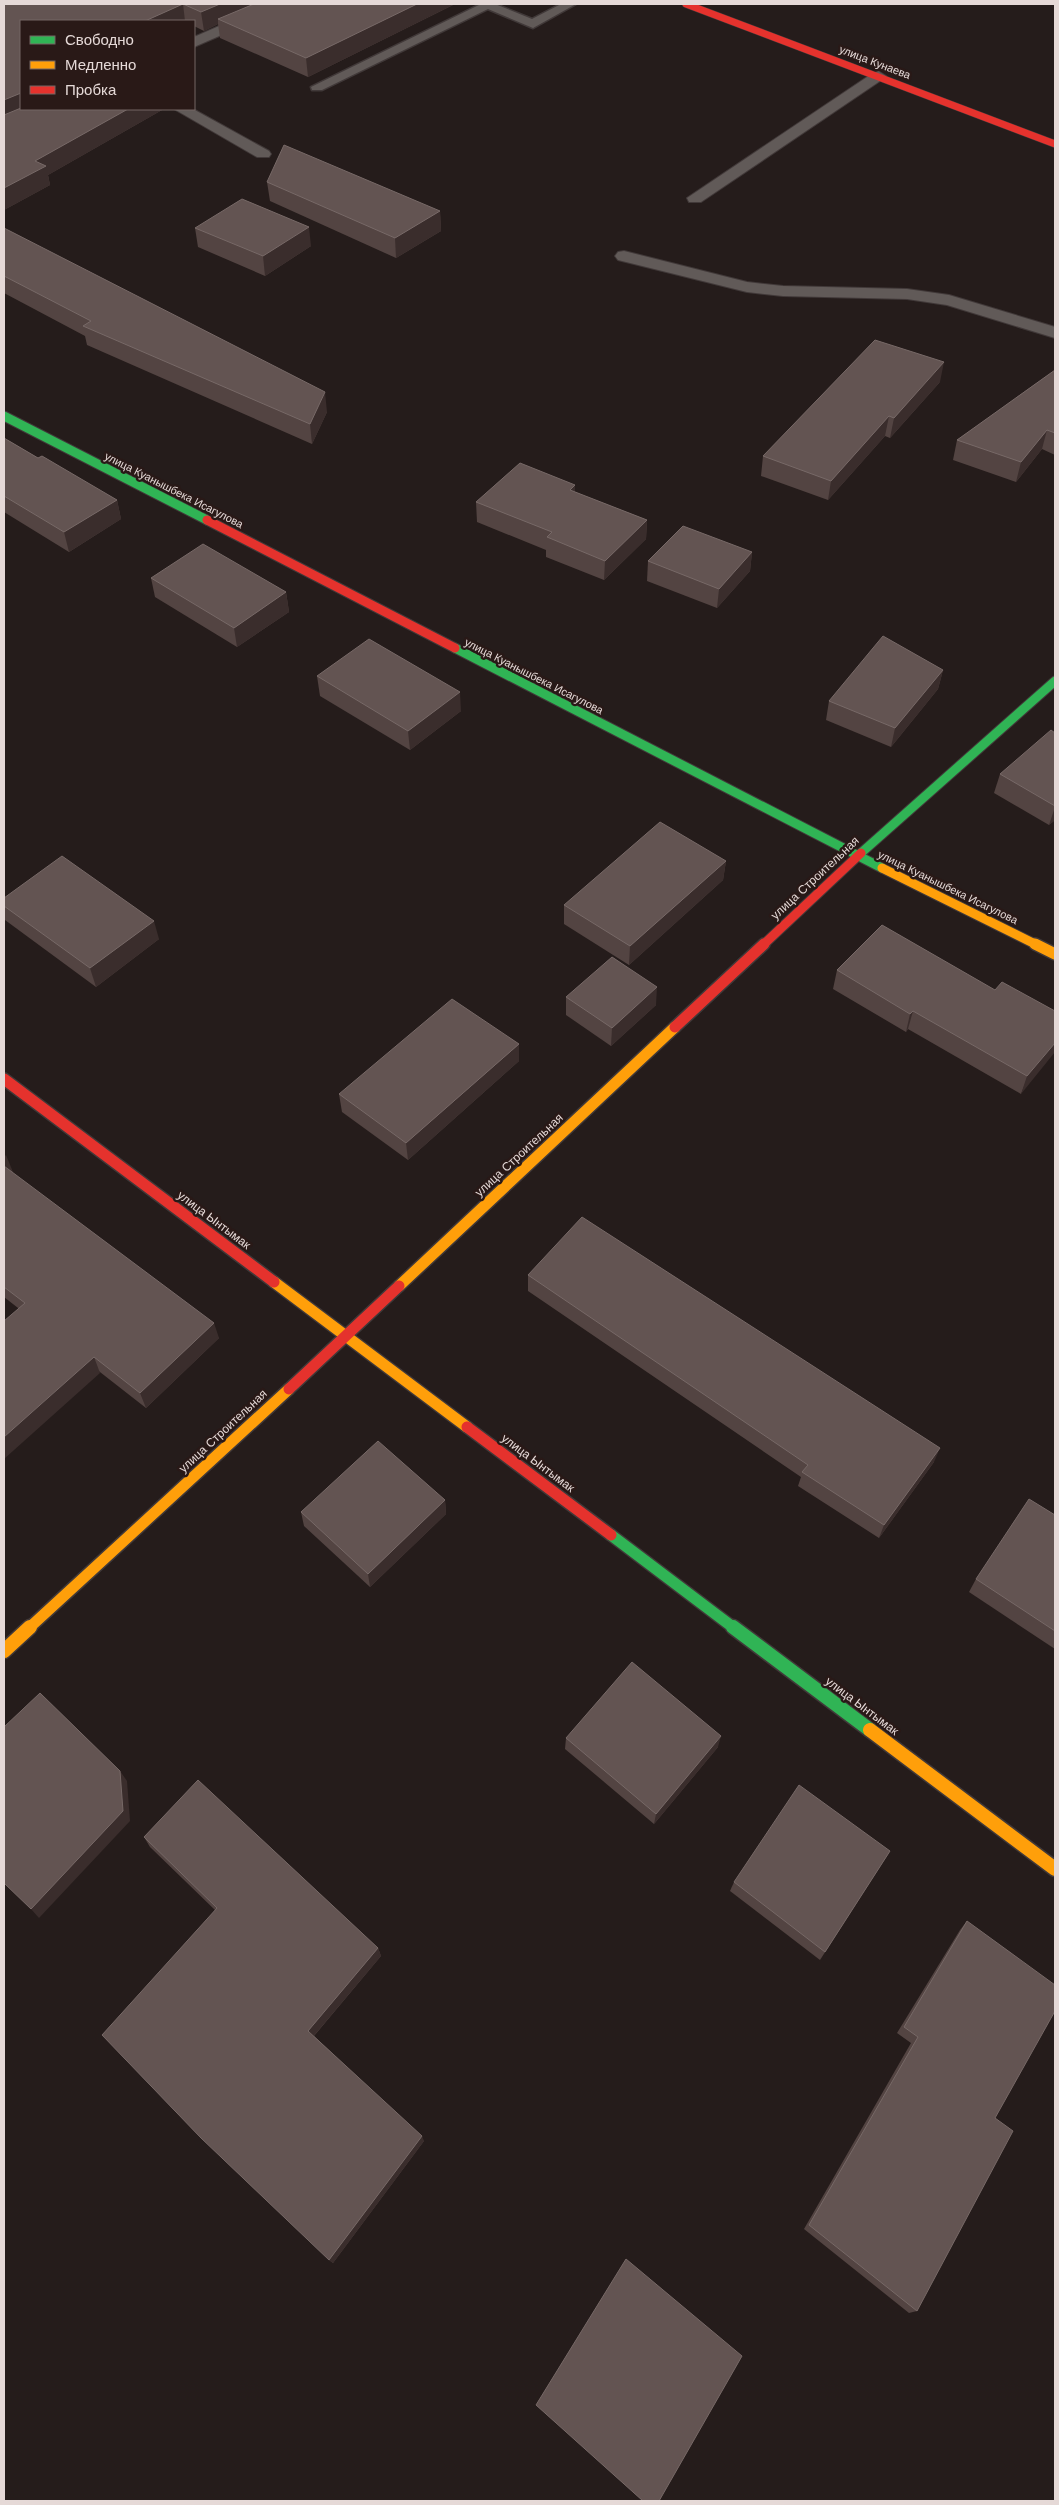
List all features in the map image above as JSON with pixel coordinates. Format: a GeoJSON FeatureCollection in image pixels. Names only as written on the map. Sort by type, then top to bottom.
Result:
{"type":"FeatureCollection","features":[{"type":"Feature","properties":{"kind":"street"},"geometry":{"type":"LineString","coordinates":[[195,44],[281,4]]}},
{"type":"Feature","properties":{"kind":"street","name":"улица Кунаева"},"geometry":{"type":"LineString","coordinates":[[686,4],[1055,144]]}},
{"type":"Feature","properties":{"kind":"street"},"geometry":{"type":"LineString","coordinates":[[695,198],[878,76]]}},
{"type":"Feature","properties":{"kind":"street"},"geometry":{"type":"LineString","coordinates":[[184,110],[263,154]]}},
{"type":"Feature","properties":{"kind":"street"},"geometry":{"type":"LineString","coordinates":[[624,256],[747,287],[783,291],[907,294],[949,300],[1055,334]]}},
{"type":"Feature","properties":{"kind":"street","name":"улица Куанышбека Исагулова"},"geometry":{"type":"LineString","coordinates":[[4,416],[858,856],[1055,954]]}},
{"type":"Feature","properties":{"kind":"street","name":"улица Строительная"},"geometry":{"type":"LineString","coordinates":[[4,1651],[346,1336],[858,856],[1055,680]]}},
{"type":"Feature","properties":{"kind":"street","name":"улица Ынтымак"},"geometry":{"type":"LineString","coordinates":[[4,1079],[1055,1868]]}},
{"type":"Feature","properties":{"kind":"lane"},"geometry":{"type":"LineString","coordinates":[[317,87],[488,5],[533,24],[570,4]]}},
{"type":"Feature","properties":{"kind":"building"},"geometry":{"type":"Polygon","coordinates":[[[4,4],[183,4],[147,20],[20,20],[20,93],[4,100],[4,4]]]}},
{"type":"Feature","properties":{"kind":"building"},"geometry":{"type":"Polygon","coordinates":[[[183,4],[220,4],[201,12],[183,4]]]}},
{"type":"Feature","properties":{"kind":"building"},"geometry":{"type":"Polygon","coordinates":[[[254,4],[417,4],[306,58],[218,19],[254,4]]]}},
{"type":"Feature","properties":{"kind":"building"},"geometry":{"type":"Polygon","coordinates":[[[20,108],[20,110],[126,110],[35,161],[46,166],[4,188],[4,115],[20,108]]]}},
{"type":"Feature","properties":{"kind":"building"},"geometry":{"type":"Polygon","coordinates":[[[284,145],[440,211],[395,238],[267,182],[284,145]]]}},
{"type":"Feature","properties":{"kind":"building"},"geometry":{"type":"Polygon","coordinates":[[[242,199],[309,227],[263,256],[195,228],[242,199]]]}},
{"type":"Feature","properties":{"kind":"building"},"geometry":{"type":"Polygon","coordinates":[[[4,228],[325,392],[310,424],[83,326],[91,321],[4,276],[4,228]]]}},
{"type":"Feature","properties":{"kind":"building"},"geometry":{"type":"Polygon","coordinates":[[[875,340],[944,362],[894,418],[889,416],[831,481],[763,456],[875,340]]]}},
{"type":"Feature","properties":{"kind":"building"},"geometry":{"type":"Polygon","coordinates":[[[1055,370],[1055,433],[1047,430],[1021,462],[957,440],[1055,370]]]}},
{"type":"Feature","properties":{"kind":"building"},"geometry":{"type":"Polygon","coordinates":[[[4,438],[38,458],[42,456],[117,500],[64,532],[4,496],[4,438]]]}},
{"type":"Feature","properties":{"kind":"building"},"geometry":{"type":"Polygon","coordinates":[[[520,463],[575,485],[570,490],[647,520],[605,561],[547,537],[552,532],[476,502],[520,463]]]}},
{"type":"Feature","properties":{"kind":"building"},"geometry":{"type":"Polygon","coordinates":[[[683,526],[752,552],[719,589],[648,561],[683,526]]]}},
{"type":"Feature","properties":{"kind":"building"},"geometry":{"type":"Polygon","coordinates":[[[203,544],[286,592],[234,628],[151,578],[203,544]]]}},
{"type":"Feature","properties":{"kind":"building"},"geometry":{"type":"Polygon","coordinates":[[[883,636],[943,670],[895,728],[829,701],[883,636]]]}},
{"type":"Feature","properties":{"kind":"building"},"geometry":{"type":"Polygon","coordinates":[[[369,639],[460,692],[408,731],[317,676],[369,639]]]}},
{"type":"Feature","properties":{"kind":"building"},"geometry":{"type":"Polygon","coordinates":[[[1051,730],[1055,733],[1055,806],[1000,774],[1051,730]]]}},
{"type":"Feature","properties":{"kind":"building"},"geometry":{"type":"Polygon","coordinates":[[[660,822],[726,861],[630,946],[564,905],[660,822]]]}},
{"type":"Feature","properties":{"kind":"building"},"geometry":{"type":"Polygon","coordinates":[[[62,856],[154,921],[90,968],[4,906],[4,898],[62,856]]]}},
{"type":"Feature","properties":{"kind":"building"},"geometry":{"type":"Polygon","coordinates":[[[882,925],[995,990],[1002,982],[1055,1011],[1055,1043],[1027,1076],[913,1011],[910,1014],[837,970],[882,925]]]}},
{"type":"Feature","properties":{"kind":"building"},"geometry":{"type":"Polygon","coordinates":[[[612,957],[657,987],[612,1028],[566,997],[612,957]]]}},
{"type":"Feature","properties":{"kind":"building"},"geometry":{"type":"Polygon","coordinates":[[[452,999],[519,1044],[406,1143],[339,1094],[452,999]]]}},
{"type":"Feature","properties":{"kind":"building"},"geometry":{"type":"Polygon","coordinates":[[[4,1166],[214,1323],[140,1393],[94,1357],[4,1437],[4,1321],[25,1303],[4,1287],[4,1166]]]}},
{"type":"Feature","properties":{"kind":"building"},"geometry":{"type":"Polygon","coordinates":[[[582,1217],[940,1448],[884,1525],[802,1472],[808,1465],[528,1275],[582,1217]]]}},
{"type":"Feature","properties":{"kind":"building"},"geometry":{"type":"Polygon","coordinates":[[[378,1441],[445,1500],[368,1574],[301,1512],[378,1441]]]}},
{"type":"Feature","properties":{"kind":"building"},"geometry":{"type":"Polygon","coordinates":[[[1029,1499],[1055,1515],[1055,1631],[976,1579],[1029,1499]]]}},
{"type":"Feature","properties":{"kind":"building"},"geometry":{"type":"Polygon","coordinates":[[[632,1662],[721,1736],[656,1814],[566,1738],[632,1662]]]}},
{"type":"Feature","properties":{"kind":"building"},"geometry":{"type":"Polygon","coordinates":[[[40,1693],[120,1771],[123,1811],[31,1909],[4,1883],[4,1727],[40,1693]]]}},
{"type":"Feature","properties":{"kind":"building"},"geometry":{"type":"Polygon","coordinates":[[[198,1780],[378,1948],[308,2031],[422,2136],[329,2260],[201,2138],[102,2035],[217,1908],[144,1837],[198,1780]]]}},
{"type":"Feature","properties":{"kind":"building"},"geometry":{"type":"Polygon","coordinates":[[[799,1785],[890,1851],[825,1952],[734,1882],[799,1785]]]}},
{"type":"Feature","properties":{"kind":"building"},"geometry":{"type":"Polygon","coordinates":[[[967,1921],[1055,1985],[1055,2011],[995,2118],[1013,2131],[917,2311],[809,2225],[918,2037],[904,2027],[967,1921]]]}},
{"type":"Feature","properties":{"kind":"building"},"geometry":{"type":"Polygon","coordinates":[[[626,2259],[742,2356],[659,2501],[643,2501],[536,2405],[626,2259]]]}},
{"type":"Feature","properties":{"kind":"traffic: fast"},"geometry":{"type":"LineString","coordinates":[[4,416],[207,520]]}},
{"type":"Feature","properties":{"kind":"traffic: fast"},"geometry":{"type":"LineString","coordinates":[[455,648],[882,868]]}},
{"type":"Feature","properties":{"kind":"traffic: fast"},"geometry":{"type":"LineString","coordinates":[[861,853],[1055,681]]}},
{"type":"Feature","properties":{"kind":"traffic: fast"},"geometry":{"type":"LineString","coordinates":[[611,1535],[870,1730]]}},
{"type":"Feature","properties":{"kind":"traffic: slow"},"geometry":{"type":"LineString","coordinates":[[882,868],[1055,954]]}},
{"type":"Feature","properties":{"kind":"traffic: slow"},"geometry":{"type":"LineString","coordinates":[[399,1286],[675,1027]]}},
{"type":"Feature","properties":{"kind":"traffic: slow"},"geometry":{"type":"LineString","coordinates":[[274,1282],[467,1427]]}},
{"type":"Feature","properties":{"kind":"traffic: slow"},"geometry":{"type":"LineString","coordinates":[[4,1651],[289,1389]]}},
{"type":"Feature","properties":{"kind":"traffic: slow"},"geometry":{"type":"LineString","coordinates":[[870,1730],[1055,1869]]}},
{"type":"Feature","properties":{"kind":"traffic: jam"},"geometry":{"type":"LineString","coordinates":[[686,4],[1055,144]]}},
{"type":"Feature","properties":{"kind":"traffic: jam"},"geometry":{"type":"LineString","coordinates":[[207,520],[455,648]]}},
{"type":"Feature","properties":{"kind":"traffic: jam"},"geometry":{"type":"LineString","coordinates":[[675,1027],[861,853]]}},
{"type":"Feature","properties":{"kind":"traffic: jam"},"geometry":{"type":"LineString","coordinates":[[4,1079],[274,1282]]}},
{"type":"Feature","properties":{"kind":"traffic: jam"},"geometry":{"type":"LineString","coordinates":[[289,1389],[399,1286]]}},
{"type":"Feature","properties":{"kind":"traffic: jam"},"geometry":{"type":"LineString","coordinates":[[467,1427],[611,1535]]}}]}
